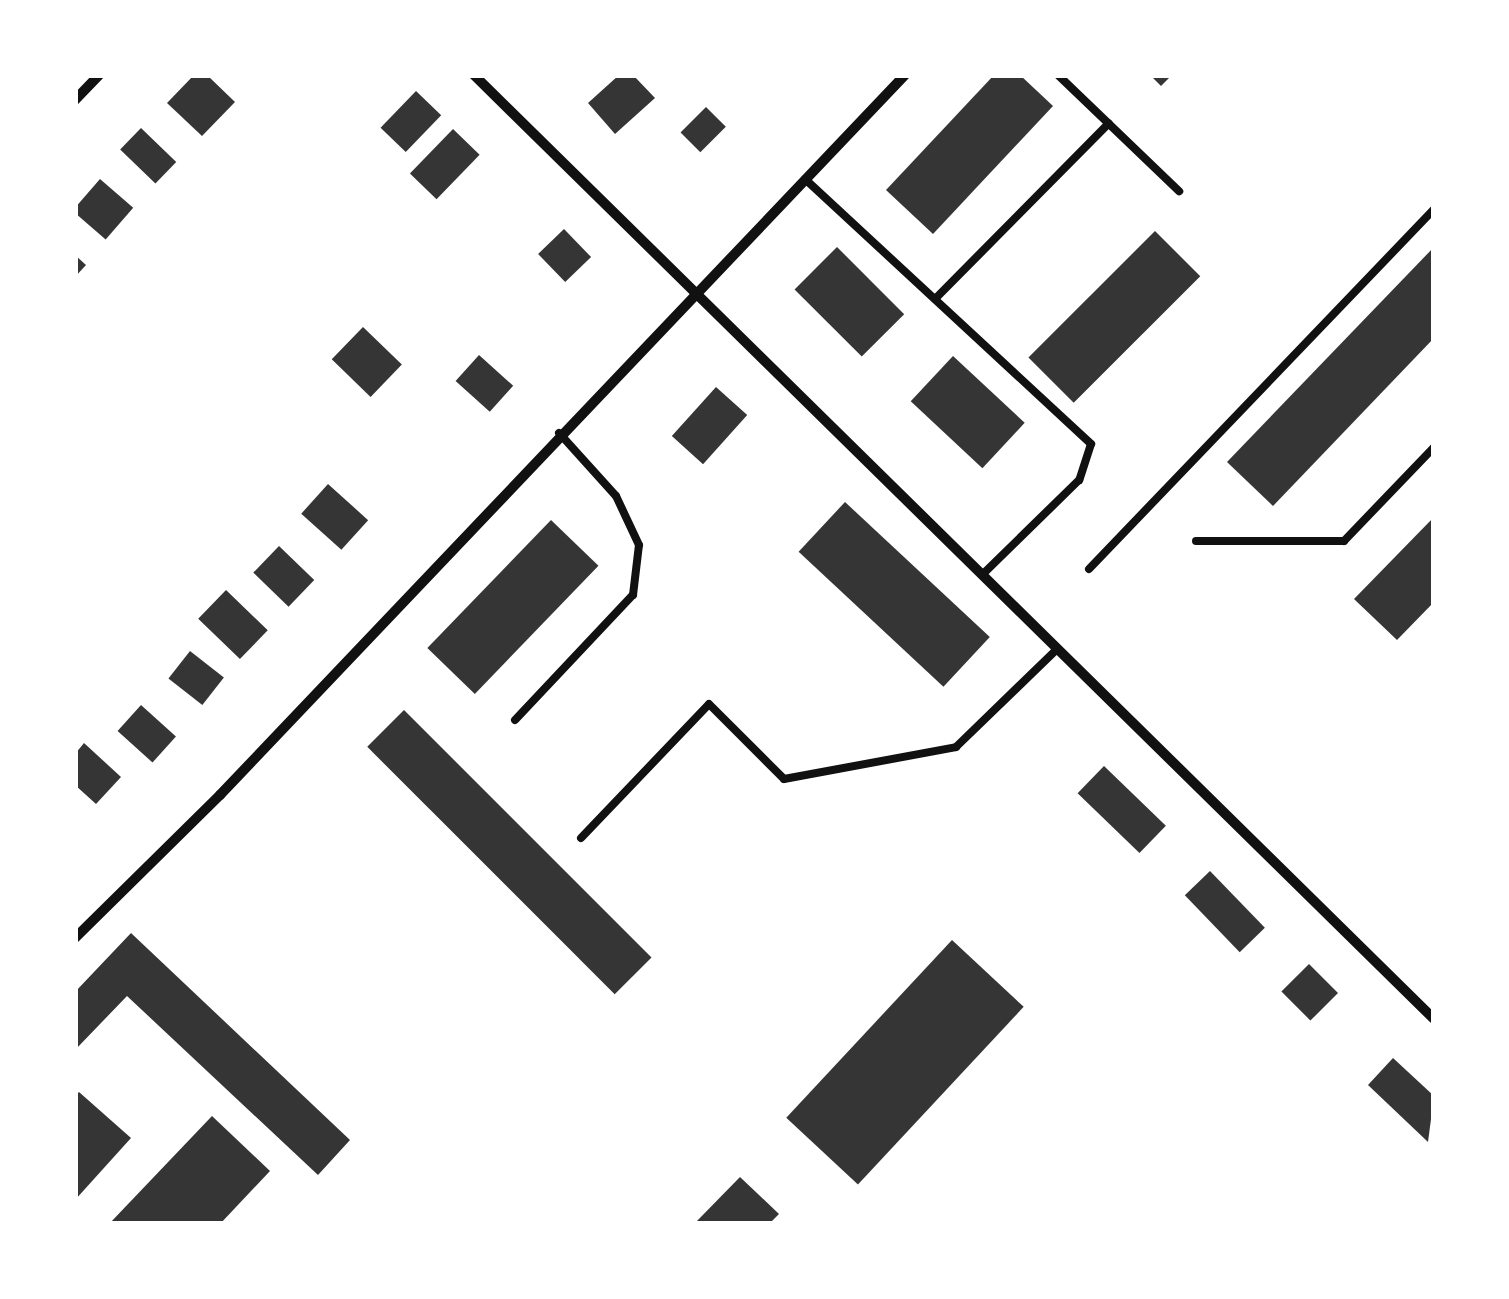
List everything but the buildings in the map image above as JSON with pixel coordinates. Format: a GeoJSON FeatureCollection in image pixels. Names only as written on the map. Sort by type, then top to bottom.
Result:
{"type":"FeatureCollection","features":[{"type":"Feature","properties":{"kind":"street"},"geometry":{"type":"LineString","coordinates":[[75,100],[99,75]]}},
{"type":"Feature","properties":{"kind":"street"},"geometry":{"type":"LineString","coordinates":[[474,75],[1434,1018]]}},
{"type":"Feature","properties":{"kind":"street"},"geometry":{"type":"LineString","coordinates":[[75,938],[220,795],[559,433],[905,75]]}},
{"type":"Feature","properties":{"kind":"lane"},"geometry":{"type":"LineString","coordinates":[[1058,75],[1178,192]]}},
{"type":"Feature","properties":{"kind":"lane"},"geometry":{"type":"LineString","coordinates":[[936,300],[1109,124]]}},
{"type":"Feature","properties":{"kind":"lane"},"geometry":{"type":"LineString","coordinates":[[805,179],[1091,444],[1079,480],[982,576]]}},
{"type":"Feature","properties":{"kind":"lane"},"geometry":{"type":"LineString","coordinates":[[1089,570],[1434,209]]}},
{"type":"Feature","properties":{"kind":"lane"},"geometry":{"type":"LineString","coordinates":[[515,720],[632,596],[639,546],[616,496],[559,433]]}},
{"type":"Feature","properties":{"kind":"lane"},"geometry":{"type":"LineString","coordinates":[[1196,541],[1344,541],[1434,448]]}},
{"type":"Feature","properties":{"kind":"lane"},"geometry":{"type":"LineString","coordinates":[[582,838],[710,704],[784,779],[956,747],[1057,649]]}}]}
